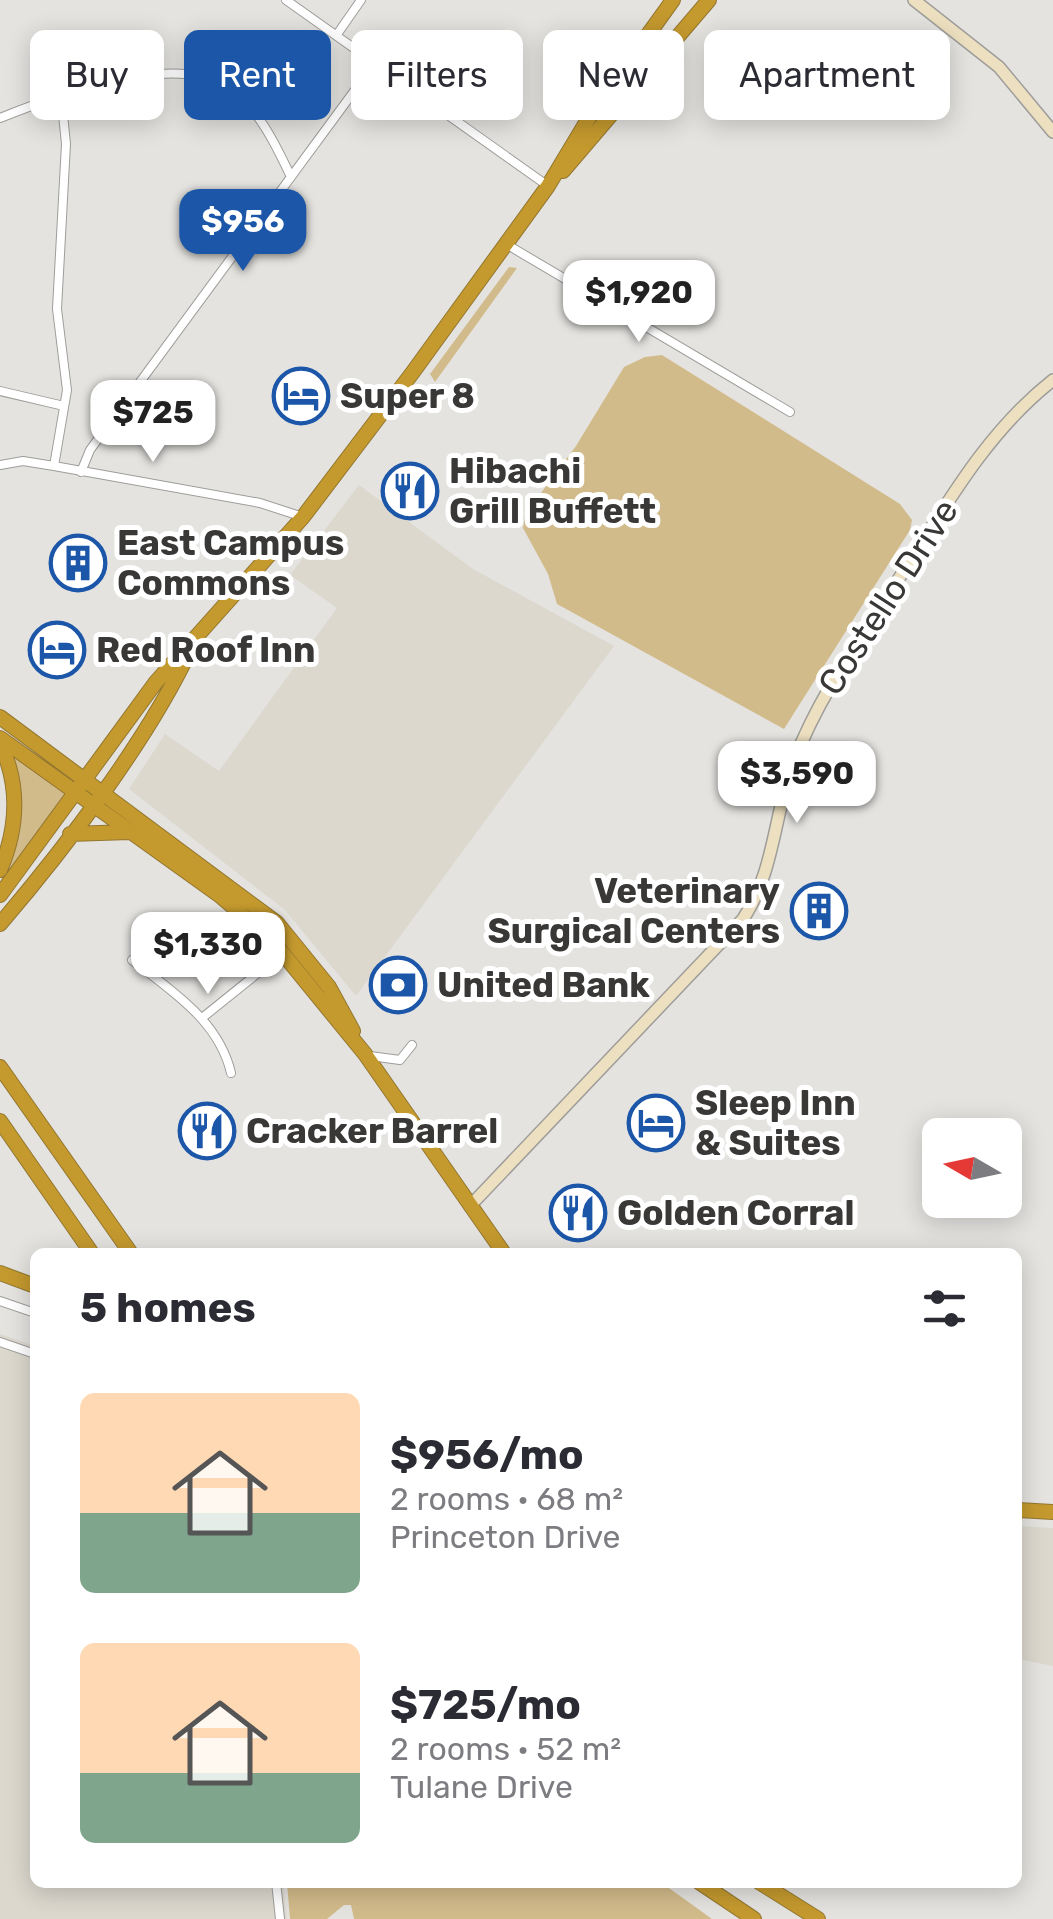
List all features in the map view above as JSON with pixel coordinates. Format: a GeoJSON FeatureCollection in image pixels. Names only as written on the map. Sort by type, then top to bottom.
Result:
{"type":"FeatureCollection","features":[{"type":"Feature","properties":{"kind":"highway"},"geometry":{"type":"LineString","coordinates":[[548,186],[593,110],[673,0]]}},
{"type":"Feature","properties":{"kind":"highway"},"geometry":{"type":"LineString","coordinates":[[0,895],[156,682],[302,517],[548,186],[710,0]]}},
{"type":"Feature","properties":{"kind":"highway"},"geometry":{"type":"LineString","coordinates":[[0,924],[160,708],[194,642]]}},
{"type":"Feature","properties":{"kind":"highway"},"geometry":{"type":"LineString","coordinates":[[0,717],[80,786],[235,889],[290,937],[329,987],[365,1054]]}},
{"type":"Feature","properties":{"kind":"highway"},"geometry":{"type":"LineString","coordinates":[[0,740],[80,786]]}},
{"type":"Feature","properties":{"kind":"highway"},"geometry":{"type":"LineString","coordinates":[[0,740],[15,790],[12,834],[0,870]]}},
{"type":"Feature","properties":{"kind":"highway"},"geometry":{"type":"LineString","coordinates":[[96,798],[130,832],[238,910],[284,953],[365,1054],[500,1248]]}},
{"type":"Feature","properties":{"kind":"highway"},"geometry":{"type":"LineString","coordinates":[[70,834],[93,830],[130,832]]}},
{"type":"Feature","properties":{"kind":"highway"},"geometry":{"type":"LineString","coordinates":[[0,1067],[127,1248]]}},
{"type":"Feature","properties":{"kind":"highway"},"geometry":{"type":"LineString","coordinates":[[0,1121],[88,1248]]}},
{"type":"Feature","properties":{"kind":"highway"},"geometry":{"type":"LineString","coordinates":[[0,1273],[30,1284]]}},
{"type":"Feature","properties":{"kind":"highway"},"geometry":{"type":"LineString","coordinates":[[1022,1510],[1053,1512]]}},
{"type":"Feature","properties":{"kind":"highway"},"geometry":{"type":"LineString","coordinates":[[707,1888],[754,1919]]}},
{"type":"Feature","properties":{"kind":"highway"},"geometry":{"type":"LineString","coordinates":[[769,1888],[818,1919]]}},
{"type":"Feature","properties":{"kind":"street"},"geometry":{"type":"LineString","coordinates":[[286,0],[351,42]]}},
{"type":"Feature","properties":{"kind":"street"},"geometry":{"type":"LineString","coordinates":[[338,33],[362,0]]}},
{"type":"Feature","properties":{"kind":"street"},"geometry":{"type":"LineString","coordinates":[[914,0],[999,67],[1053,132]]}},
{"type":"Feature","properties":{"kind":"street"},"geometry":{"type":"LineString","coordinates":[[164,75],[211,79],[235,93],[259,119],[291,177]]}},
{"type":"Feature","properties":{"kind":"street"},"geometry":{"type":"LineString","coordinates":[[81,472],[90,450],[351,95]]}},
{"type":"Feature","properties":{"kind":"street"},"geometry":{"type":"LineString","coordinates":[[0,118],[30,107]]}},
{"type":"Feature","properties":{"kind":"street"},"geometry":{"type":"LineString","coordinates":[[54,466],[67,390],[57,309],[66,144],[64,120]]}},
{"type":"Feature","properties":{"kind":"street"},"geometry":{"type":"LineString","coordinates":[[458,120],[548,186]]}},
{"type":"Feature","properties":{"kind":"street"},"geometry":{"type":"LineString","coordinates":[[506,244],[790,412]]}},
{"type":"Feature","properties":{"kind":"street","name":"Costello Drive"},"geometry":{"type":"LineString","coordinates":[[470,1206],[736,930],[758,892],[786,786],[826,692],[984,449],[1053,380]]}},
{"type":"Feature","properties":{"kind":"street"},"geometry":{"type":"LineString","coordinates":[[0,391],[64,406]]}},
{"type":"Feature","properties":{"kind":"street"},"geometry":{"type":"LineString","coordinates":[[0,465],[23,461],[54,466],[260,504],[302,517]]}},
{"type":"Feature","properties":{"kind":"street"},"geometry":{"type":"LineString","coordinates":[[202,1018],[284,953],[290,937]]}},
{"type":"Feature","properties":{"kind":"street"},"geometry":{"type":"LineString","coordinates":[[132,960],[202,1018],[227,1058],[231,1073]]}},
{"type":"Feature","properties":{"kind":"street"},"geometry":{"type":"LineString","coordinates":[[365,1054],[397,1061],[412,1045]]}},
{"type":"Feature","properties":{"kind":"street"},"geometry":{"type":"LineString","coordinates":[[0,1302],[30,1311]]}},
{"type":"Feature","properties":{"kind":"street"},"geometry":{"type":"LineString","coordinates":[[0,1342],[30,1352]]}},
{"type":"Feature","properties":{"kind":"street"},"geometry":{"type":"LineString","coordinates":[[277,1888],[280,1919]]}},
{"type":"Feature","properties":{"kind":"shaded area"},"geometry":{"type":"Polygon","coordinates":[[[509,267],[517,268],[435,382],[430,374],[509,267]]]}},
{"type":"Feature","properties":{"kind":"shaded area"},"geometry":{"type":"Polygon","coordinates":[[[662,355],[900,504],[912,520],[910,530],[784,729],[557,604],[548,574],[523,528],[526,513],[576,446],[624,367],[645,357],[662,355]]]}},
{"type":"Feature","properties":{"kind":"shaded area"},"geometry":{"type":"Polygon","coordinates":[[[359,485],[473,569],[614,646],[356,996],[285,910],[129,789],[165,734],[219,771],[337,608],[290,575],[359,485]]]}},
{"type":"Feature","properties":{"kind":"shaded area"},"geometry":{"type":"Polygon","coordinates":[[[11,752],[65,793],[0,886],[20,804],[11,752]]]}},
{"type":"Feature","properties":{"kind":"shaded area"},"geometry":{"type":"Polygon","coordinates":[[[0,1334],[30,1344],[30,1888],[284,1888],[287,1919],[0,1919],[0,1334]]]}},
{"type":"Feature","properties":{"kind":"shaded area"},"geometry":{"type":"Polygon","coordinates":[[[1022,1526],[1053,1528],[1053,1666],[1022,1660],[1022,1526]]]}},
{"type":"Feature","properties":{"kind":"shaded area"},"geometry":{"type":"Polygon","coordinates":[[[287,1888],[669,1888],[712,1919],[354,1919],[351,1905],[344,1905],[327,1919],[290,1919],[287,1888]]]}},
{"type":"Feature","properties":{"kind":"place","name":"Super 8"},"geometry":{"type":"Point","coordinates":[301,396]}},
{"type":"Feature","properties":{"kind":"place","name":"Hibachi Grill Buffett"},"geometry":{"type":"Point","coordinates":[410,491]}},
{"type":"Feature","properties":{"kind":"place","name":"East Campus Commons"},"geometry":{"type":"Point","coordinates":[78,563]}},
{"type":"Feature","properties":{"kind":"place","name":"Red Roof Inn"},"geometry":{"type":"Point","coordinates":[57,650]}},
{"type":"Feature","properties":{"kind":"place","name":"Veterinary Surgical Centers"},"geometry":{"type":"Point","coordinates":[819,911]}},
{"type":"Feature","properties":{"kind":"place","name":"United Bank"},"geometry":{"type":"Point","coordinates":[398,985]}},
{"type":"Feature","properties":{"kind":"place","name":"Sleep Inn & Suites"},"geometry":{"type":"Point","coordinates":[656,1123]}},
{"type":"Feature","properties":{"kind":"place","name":"Cracker Barrel"},"geometry":{"type":"Point","coordinates":[207,1131]}},
{"type":"Feature","properties":{"kind":"place","name":"Golden Corral"},"geometry":{"type":"Point","coordinates":[578,1213]}}]}
